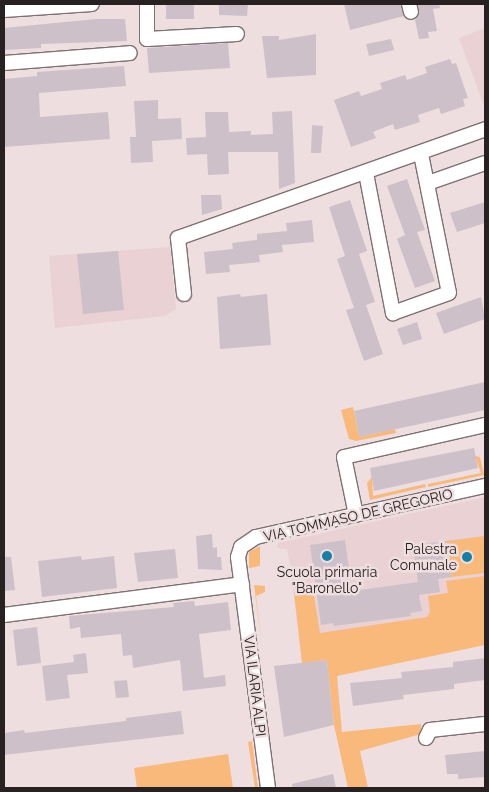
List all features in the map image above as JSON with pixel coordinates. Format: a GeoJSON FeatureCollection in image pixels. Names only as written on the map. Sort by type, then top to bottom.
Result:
{"type":"FeatureCollection","features":[{"type":"Feature","properties":{"kind":"street"},"geometry":{"type":"LineString","coordinates":[[4,10],[92,4]]}},
{"type":"Feature","properties":{"kind":"street"},"geometry":{"type":"LineString","coordinates":[[147,4],[147,39],[237,34]]}},
{"type":"Feature","properties":{"kind":"street"},"geometry":{"type":"LineString","coordinates":[[4,63],[130,53]]}},
{"type":"Feature","properties":{"kind":"street"},"geometry":{"type":"LineString","coordinates":[[184,294],[178,238],[421,154],[485,129]]}},
{"type":"Feature","properties":{"kind":"street"},"geometry":{"type":"LineString","coordinates":[[366,173],[393,313],[448,293],[421,154]]}},
{"type":"Feature","properties":{"kind":"street"},"geometry":{"type":"LineString","coordinates":[[428,183],[485,162]]}},
{"type":"Feature","properties":{"kind":"street"},"geometry":{"type":"LineString","coordinates":[[356,515],[344,457],[485,425]]}},
{"type":"Feature","properties":{"kind":"street","name":"VIA TOMMASO DE GREGORIO"},"geometry":{"type":"LineString","coordinates":[[242,584],[238,557],[241,546],[246,542],[485,486]]}},
{"type":"Feature","properties":{"kind":"street"},"geometry":{"type":"LineString","coordinates":[[4,615],[242,584]]}},
{"type":"Feature","properties":{"kind":"street","name":"VIA ILARIA ALPI"},"geometry":{"type":"LineString","coordinates":[[242,584],[268,788]]}},
{"type":"Feature","properties":{"kind":"street"},"geometry":{"type":"LineString","coordinates":[[426,738],[430,730],[485,724]]}},
{"type":"Feature","properties":{"kind":"shaded area"},"geometry":{"type":"Polygon","coordinates":[[[485,28],[485,109],[459,38],[485,28]]]}},
{"type":"Feature","properties":{"kind":"shaded area"},"geometry":{"type":"Polygon","coordinates":[[[170,247],[176,309],[165,316],[55,328],[49,256],[170,247]]]}},
{"type":"Feature","properties":{"kind":"shaded area"},"geometry":{"type":"Polygon","coordinates":[[[353,407],[359,437],[395,429],[396,433],[356,441],[349,439],[341,410],[353,407]]]}},
{"type":"Feature","properties":{"kind":"shaded area"},"geometry":{"type":"Polygon","coordinates":[[[475,456],[480,457],[484,475],[428,487],[428,484],[481,473],[475,456]]]}},
{"type":"Feature","properties":{"kind":"shaded area"},"geometry":{"type":"Polygon","coordinates":[[[372,477],[373,496],[425,484],[426,487],[370,500],[367,483],[372,477]]]}},
{"type":"Feature","properties":{"kind":"shaded area"},"geometry":{"type":"Polygon","coordinates":[[[485,497],[485,640],[302,663],[292,580],[294,567],[290,565],[287,549],[277,548],[278,543],[485,497]]]}},
{"type":"Feature","properties":{"kind":"shaded area","name":"Palestra Comunale"},"geometry":{"type":"Polygon","coordinates":[[[485,536],[485,573],[451,577],[446,541],[485,536]]]}},
{"type":"Feature","properties":{"kind":"shaded area"},"geometry":{"type":"Polygon","coordinates":[[[260,546],[260,566],[249,568],[249,552],[260,546]]]}},
{"type":"Feature","properties":{"kind":"shaded area"},"geometry":{"type":"Polygon","coordinates":[[[485,576],[485,645],[337,676],[342,732],[421,724],[421,734],[360,751],[368,788],[348,788],[334,725],[327,660],[302,663],[294,592],[313,590],[320,633],[427,617],[430,612],[428,596],[448,593],[446,581],[485,576]]]}},
{"type":"Feature","properties":{"kind":"shaded area"},"geometry":{"type":"Polygon","coordinates":[[[254,585],[265,586],[265,592],[256,596],[262,646],[254,585]]]}},
{"type":"Feature","properties":{"kind":"shaded area"},"geometry":{"type":"Polygon","coordinates":[[[252,741],[258,788],[255,788],[248,742],[252,741]]]}},
{"type":"Feature","properties":{"kind":"shaded area"},"geometry":{"type":"Polygon","coordinates":[[[228,754],[233,788],[137,788],[134,768],[228,754]]]}},
{"type":"Feature","properties":{"kind":"building"},"geometry":{"type":"Polygon","coordinates":[[[166,4],[194,4],[194,19],[166,19],[166,4]]]}},
{"type":"Feature","properties":{"kind":"building"},"geometry":{"type":"Polygon","coordinates":[[[219,4],[248,4],[247,16],[219,15],[219,4]]]}},
{"type":"Feature","properties":{"kind":"building"},"geometry":{"type":"Polygon","coordinates":[[[344,4],[400,4],[404,16],[350,30],[344,4]]]}},
{"type":"Feature","properties":{"kind":"building"},"geometry":{"type":"Polygon","coordinates":[[[418,4],[439,4],[440,8],[433,9],[437,31],[428,32],[429,38],[419,39],[415,20],[419,14],[418,4]]]}},
{"type":"Feature","properties":{"kind":"building"},"geometry":{"type":"Polygon","coordinates":[[[96,19],[125,19],[127,41],[41,44],[41,48],[4,50],[4,28],[96,19]]]}},
{"type":"Feature","properties":{"kind":"building"},"geometry":{"type":"Polygon","coordinates":[[[316,34],[316,75],[267,78],[262,36],[279,36],[279,40],[316,34]]]}},
{"type":"Feature","properties":{"kind":"building"},"geometry":{"type":"Polygon","coordinates":[[[391,39],[394,50],[369,56],[366,44],[391,39]]]}},
{"type":"Feature","properties":{"kind":"building"},"geometry":{"type":"Polygon","coordinates":[[[228,43],[230,68],[149,73],[147,48],[228,43]]]}},
{"type":"Feature","properties":{"kind":"building"},"geometry":{"type":"Polygon","coordinates":[[[450,59],[452,64],[456,63],[468,98],[463,99],[465,106],[441,114],[439,108],[418,115],[420,122],[395,130],[393,124],[373,132],[376,138],[351,147],[334,100],[359,91],[361,96],[382,89],[380,83],[405,75],[407,80],[427,73],[425,67],[450,59]]]}},
{"type":"Feature","properties":{"kind":"building"},"geometry":{"type":"Polygon","coordinates":[[[124,66],[126,86],[39,93],[40,117],[108,112],[110,139],[4,147],[4,79],[37,76],[37,72],[124,66]]]}},
{"type":"Feature","properties":{"kind":"building"},"geometry":{"type":"Polygon","coordinates":[[[158,100],[158,119],[181,118],[182,139],[152,141],[153,162],[131,163],[130,137],[136,137],[134,101],[158,100]]]}},
{"type":"Feature","properties":{"kind":"building"},"geometry":{"type":"Polygon","coordinates":[[[292,111],[295,183],[279,189],[278,152],[228,152],[229,174],[208,175],[207,154],[187,155],[186,138],[206,137],[205,112],[228,112],[229,132],[251,131],[251,135],[273,134],[272,112],[292,111]]]}},
{"type":"Feature","properties":{"kind":"building"},"geometry":{"type":"Polygon","coordinates":[[[312,125],[323,126],[321,153],[311,153],[312,125]]]}},
{"type":"Feature","properties":{"kind":"building"},"geometry":{"type":"Polygon","coordinates":[[[407,179],[425,230],[417,232],[435,281],[415,288],[397,239],[405,235],[387,186],[407,179]]]}},
{"type":"Feature","properties":{"kind":"building"},"geometry":{"type":"Polygon","coordinates":[[[201,195],[221,195],[222,209],[202,215],[201,195]]]}},
{"type":"Feature","properties":{"kind":"building"},"geometry":{"type":"Polygon","coordinates":[[[350,200],[367,251],[359,254],[375,302],[366,305],[383,354],[364,361],[346,310],[354,308],[337,259],[345,256],[329,207],[350,200]]]}},
{"type":"Feature","properties":{"kind":"building"},"geometry":{"type":"Polygon","coordinates":[[[485,202],[485,223],[457,232],[450,213],[485,202]]]}},
{"type":"Feature","properties":{"kind":"building"},"geometry":{"type":"Polygon","coordinates":[[[312,220],[314,242],[282,245],[283,252],[259,255],[260,262],[229,265],[230,272],[206,274],[204,252],[233,249],[232,243],[257,240],[257,234],[287,231],[286,223],[312,220]]]}},
{"type":"Feature","properties":{"kind":"building"},"geometry":{"type":"Polygon","coordinates":[[[118,251],[124,310],[83,314],[77,254],[118,251]]]}},
{"type":"Feature","properties":{"kind":"building"},"geometry":{"type":"Polygon","coordinates":[[[240,294],[241,297],[267,294],[271,345],[220,349],[217,297],[240,294]]]}},
{"type":"Feature","properties":{"kind":"building"},"geometry":{"type":"Polygon","coordinates":[[[481,297],[485,319],[444,334],[436,313],[481,297]]]}},
{"type":"Feature","properties":{"kind":"building"},"geometry":{"type":"Polygon","coordinates":[[[417,322],[422,339],[403,345],[397,329],[417,322]]]}},
{"type":"Feature","properties":{"kind":"building"},"geometry":{"type":"Polygon","coordinates":[[[485,382],[485,410],[359,437],[354,411],[485,382]]]}},
{"type":"Feature","properties":{"kind":"building"},"geometry":{"type":"Polygon","coordinates":[[[474,448],[478,468],[374,491],[370,468],[474,448]]]}},
{"type":"Feature","properties":{"kind":"building"},"geometry":{"type":"Polygon","coordinates":[[[212,534],[213,548],[217,547],[217,557],[221,557],[222,570],[198,569],[196,536],[212,534]]]}},
{"type":"Feature","properties":{"kind":"building"},"geometry":{"type":"Polygon","coordinates":[[[345,540],[352,591],[418,582],[413,545],[446,541],[451,577],[438,579],[440,592],[419,595],[422,611],[410,613],[411,616],[334,626],[333,623],[321,625],[310,545],[345,540]]]}},
{"type":"Feature","properties":{"kind":"building"},"geometry":{"type":"Polygon","coordinates":[[[175,549],[178,578],[138,582],[134,553],[175,549]]]}},
{"type":"Feature","properties":{"kind":"building"},"geometry":{"type":"Polygon","coordinates":[[[81,556],[82,560],[114,556],[117,588],[42,597],[38,561],[81,556]]]}},
{"type":"Feature","properties":{"kind":"building"},"geometry":{"type":"Polygon","coordinates":[[[4,557],[11,557],[15,590],[4,591],[4,557]]]}},
{"type":"Feature","properties":{"kind":"building"},"geometry":{"type":"Polygon","coordinates":[[[194,601],[195,606],[228,602],[231,630],[199,634],[204,678],[225,675],[226,686],[183,691],[180,660],[133,668],[132,655],[123,656],[121,634],[81,638],[80,627],[70,629],[69,616],[174,607],[173,603],[194,601]]]}},
{"type":"Feature","properties":{"kind":"building"},"geometry":{"type":"Polygon","coordinates":[[[37,627],[41,663],[17,666],[13,630],[37,627]]]}},
{"type":"Feature","properties":{"kind":"building"},"geometry":{"type":"Polygon","coordinates":[[[86,653],[88,673],[67,675],[70,698],[46,701],[42,666],[74,662],[73,655],[86,653]]]}},
{"type":"Feature","properties":{"kind":"building"},"geometry":{"type":"Polygon","coordinates":[[[485,658],[485,680],[454,684],[454,689],[403,695],[404,699],[353,706],[350,683],[402,678],[401,672],[453,667],[453,662],[485,658]]]}},
{"type":"Feature","properties":{"kind":"building"},"geometry":{"type":"Polygon","coordinates":[[[327,660],[334,725],[284,737],[274,666],[327,660]]]}},
{"type":"Feature","properties":{"kind":"building"},"geometry":{"type":"Polygon","coordinates":[[[127,680],[129,697],[116,698],[114,681],[127,680]]]}},
{"type":"Feature","properties":{"kind":"building"},"geometry":{"type":"Polygon","coordinates":[[[181,711],[184,734],[4,755],[4,733],[24,730],[25,733],[126,721],[126,718],[181,711]]]}},
{"type":"Feature","properties":{"kind":"building"},"geometry":{"type":"Polygon","coordinates":[[[485,751],[485,777],[458,779],[458,774],[447,774],[445,755],[485,751]]]}},
{"type":"Feature","properties":{"kind":"building"},"geometry":{"type":"Polygon","coordinates":[[[333,774],[336,788],[293,788],[292,784],[333,774]]]}},
{"type":"Feature","properties":{"kind":"place","name":"Scuola primaria \"Baronello\""},"geometry":{"type":"Point","coordinates":[327,556]}},
{"type":"Feature","properties":{"kind":"place","name":"Palestra Comunale"},"geometry":{"type":"Point","coordinates":[467,557]}}]}
